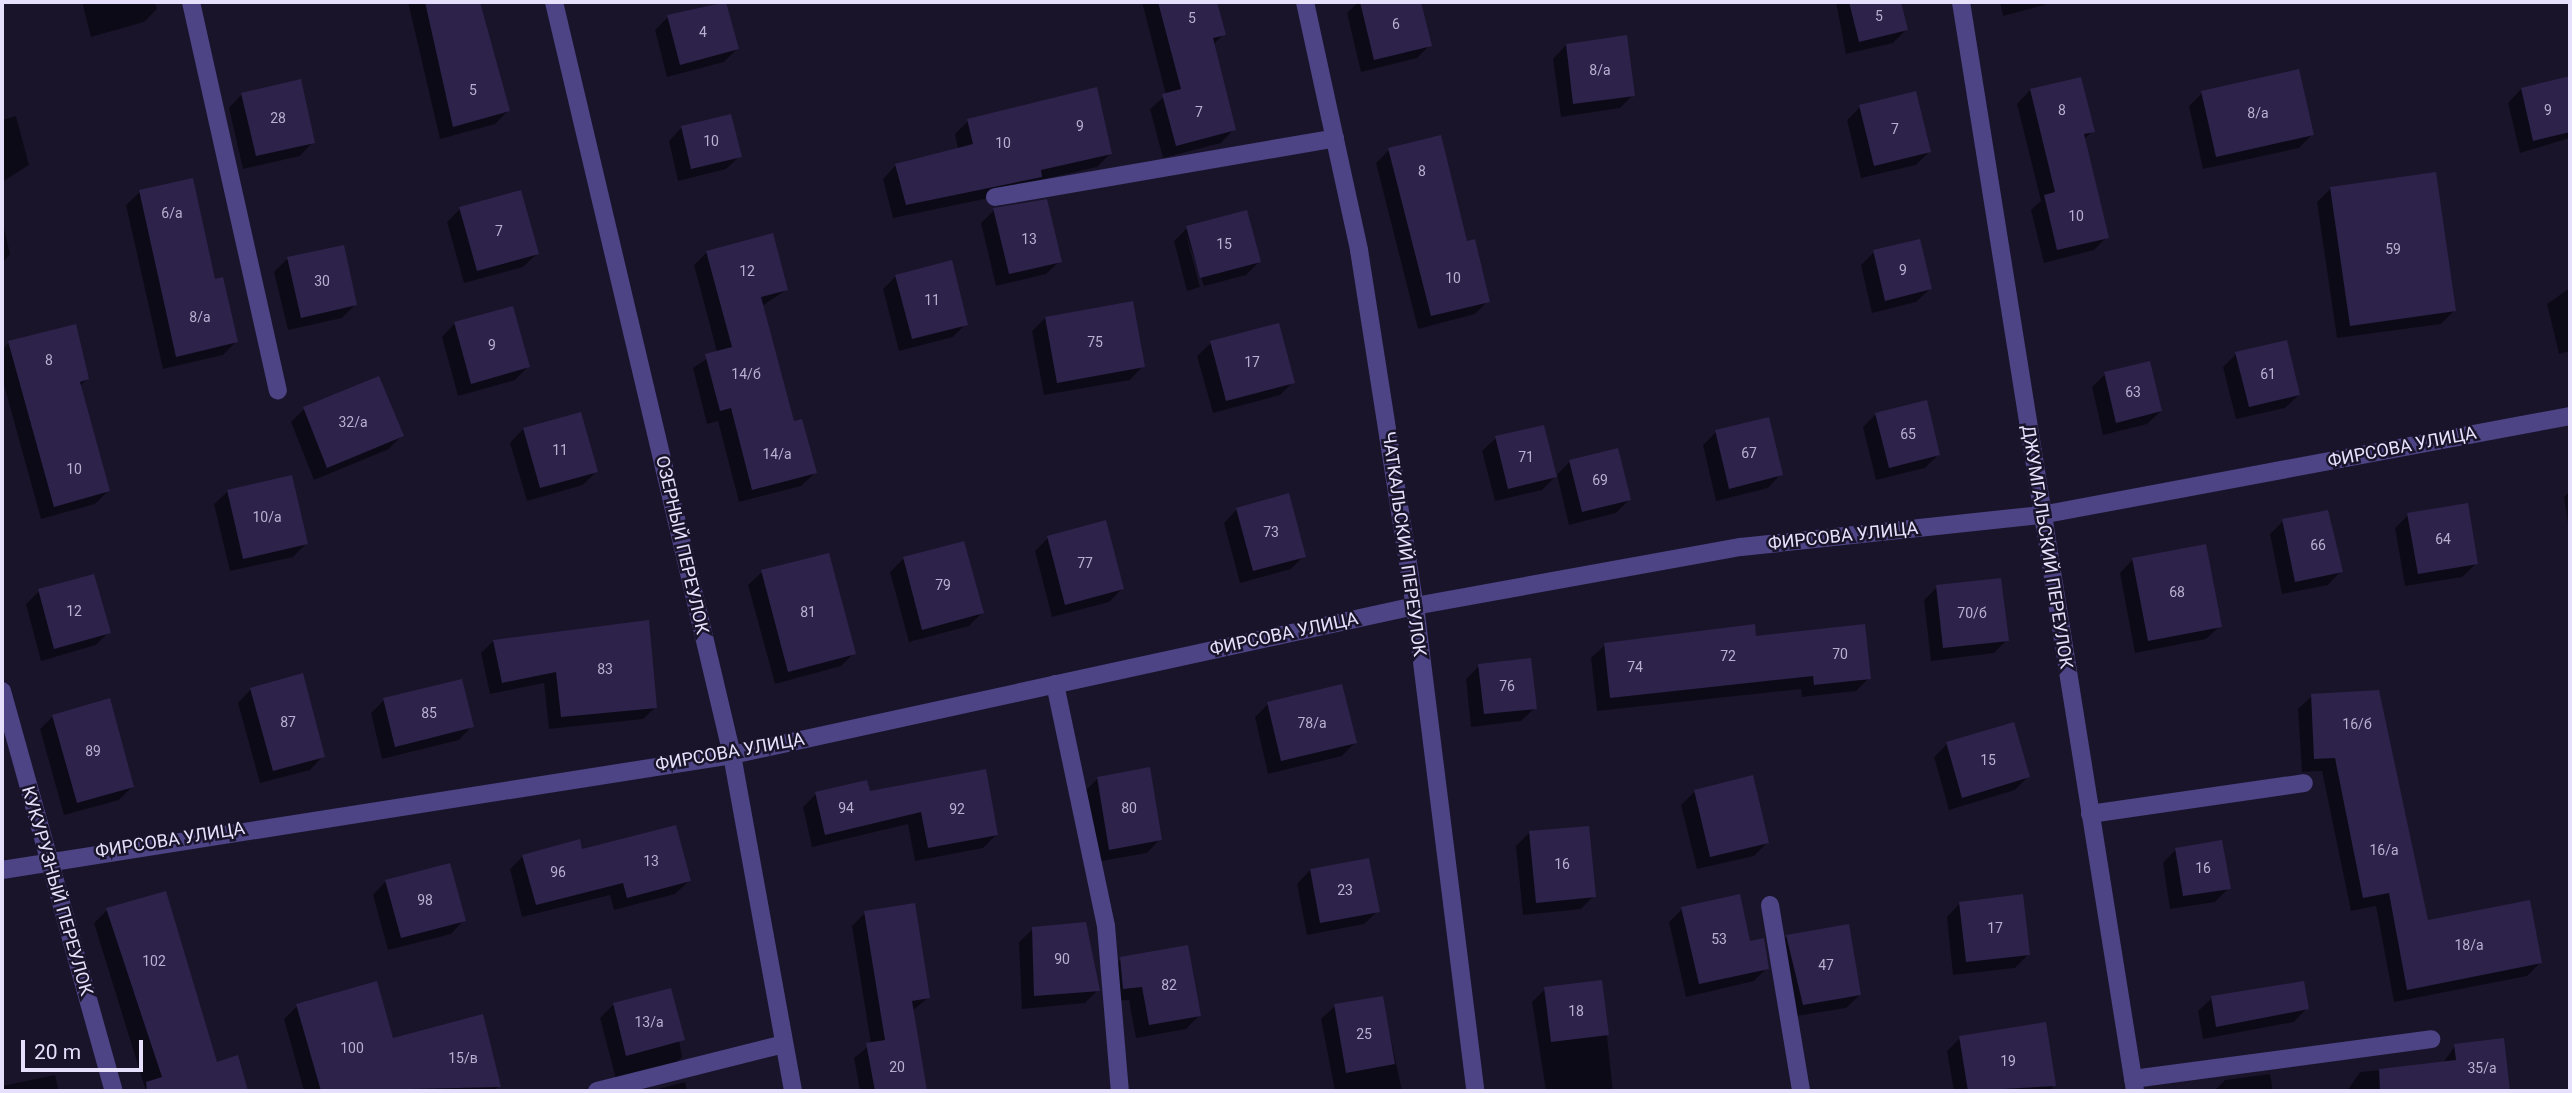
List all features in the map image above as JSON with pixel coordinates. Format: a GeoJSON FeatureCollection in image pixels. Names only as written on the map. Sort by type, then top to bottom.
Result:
{"type":"FeatureCollection","features":[{"type":"Feature","properties":{"kind":"street"},"geometry":{"type":"LineString","coordinates":[[191,2],[278,390]]}},
{"type":"Feature","properties":{"kind":"street","name":"ОЗЕРНЫЙ ПЕРЕУЛОК"},"geometry":{"type":"LineString","coordinates":[[554,2],[732,755],[793,1091]]}},
{"type":"Feature","properties":{"kind":"street","name":"ЧАТКАЛЬСКИЙ ПЕРЕУЛОК"},"geometry":{"type":"LineString","coordinates":[[1305,2],[1359,250],[1415,606],[1475,1091]]}},
{"type":"Feature","properties":{"kind":"street","name":"ДЖУМГАЛЬСКИЙ ПЕРЕУЛОК"},"geometry":{"type":"LineString","coordinates":[[1961,2],[2134,1085]]}},
{"type":"Feature","properties":{"kind":"street"},"geometry":{"type":"LineString","coordinates":[[995,197],[1335,138]]}},
{"type":"Feature","properties":{"kind":"street","name":"ФИРСОВА УЛИЦА"},"geometry":{"type":"LineString","coordinates":[[2,870],[47,859],[732,755],[1415,606],[1741,547],[2041,515],[2570,415]]}},
{"type":"Feature","properties":{"kind":"street"},"geometry":{"type":"LineString","coordinates":[[1055,684],[1106,926],[1120,1091]]}},
{"type":"Feature","properties":{"kind":"street","name":"КУКУРУЗНЫЙ ПЕРЕУЛОК"},"geometry":{"type":"LineString","coordinates":[[2,691],[114,1091]]}},
{"type":"Feature","properties":{"kind":"street"},"geometry":{"type":"LineString","coordinates":[[2090,814],[2304,783]]}},
{"type":"Feature","properties":{"kind":"street"},"geometry":{"type":"LineString","coordinates":[[1770,905],[1801,1091]]}},
{"type":"Feature","properties":{"kind":"street"},"geometry":{"type":"LineString","coordinates":[[2134,1085],[2431,1039]]}},
{"type":"Feature","properties":{"kind":"street"},"geometry":{"type":"LineString","coordinates":[[597,1091],[784,1044]]}},
{"type":"Feature","properties":{"kind":"building"},"geometry":{"type":"Polygon","coordinates":[[[425,2],[480,2],[510,111],[453,127],[425,2]]]}},
{"type":"Feature","properties":{"kind":"building"},"geometry":{"type":"Polygon","coordinates":[[[726,2],[739,49],[680,65],[667,15],[726,2]]]}},
{"type":"Feature","properties":{"kind":"building"},"geometry":{"type":"Polygon","coordinates":[[[1158,2],[1217,2],[1226,35],[1213,38],[1236,130],[1176,146],[1162,94],[1181,89],[1158,2]]]}},
{"type":"Feature","properties":{"kind":"building"},"geometry":{"type":"Polygon","coordinates":[[[1360,2],[1421,2],[1432,46],[1374,60],[1360,2]]]}},
{"type":"Feature","properties":{"kind":"building"},"geometry":{"type":"Polygon","coordinates":[[[1849,2],[1901,2],[1908,30],[1859,42],[1849,2]]]}},
{"type":"Feature","properties":{"kind":"building"},"geometry":{"type":"Polygon","coordinates":[[[1627,35],[1635,96],[1573,104],[1566,44],[1627,35]]]}},
{"type":"Feature","properties":{"kind":"building"},"geometry":{"type":"Polygon","coordinates":[[[2299,69],[2314,135],[2216,157],[2201,91],[2299,69]]]}},
{"type":"Feature","properties":{"kind":"building"},"geometry":{"type":"Polygon","coordinates":[[[2570,76],[2570,132],[2533,141],[2521,88],[2570,76]]]}},
{"type":"Feature","properties":{"kind":"building"},"geometry":{"type":"Polygon","coordinates":[[[2081,77],[2095,132],[2084,134],[2109,238],[2057,250],[2044,195],[2055,192],[2030,89],[2081,77]]]}},
{"type":"Feature","properties":{"kind":"building"},"geometry":{"type":"Polygon","coordinates":[[[301,79],[315,143],[256,156],[241,93],[301,79]]]}},
{"type":"Feature","properties":{"kind":"building"},"geometry":{"type":"Polygon","coordinates":[[[1097,87],[1112,154],[1041,170],[1042,177],[906,205],[895,164],[973,144],[967,119],[1097,87]]]}},
{"type":"Feature","properties":{"kind":"building"},"geometry":{"type":"Polygon","coordinates":[[[1916,91],[1931,152],[1874,166],[1859,105],[1916,91]]]}},
{"type":"Feature","properties":{"kind":"building"},"geometry":{"type":"Polygon","coordinates":[[[731,114],[742,157],[691,169],[681,126],[731,114]]]}},
{"type":"Feature","properties":{"kind":"building"},"geometry":{"type":"Polygon","coordinates":[[[1441,135],[1467,241],[1475,239],[1490,302],[1431,316],[1388,148],[1441,135]]]}},
{"type":"Feature","properties":{"kind":"building"},"geometry":{"type":"Polygon","coordinates":[[[2436,172],[2456,311],[2350,326],[2330,187],[2436,172]]]}},
{"type":"Feature","properties":{"kind":"building"},"geometry":{"type":"Polygon","coordinates":[[[193,178],[215,279],[223,277],[238,342],[176,357],[139,190],[193,178]]]}},
{"type":"Feature","properties":{"kind":"building"},"geometry":{"type":"Polygon","coordinates":[[[521,190],[539,254],[477,271],[459,207],[521,190]]]}},
{"type":"Feature","properties":{"kind":"building"},"geometry":{"type":"Polygon","coordinates":[[[1047,199],[1062,262],[1009,274],[993,208],[1047,199]]]}},
{"type":"Feature","properties":{"kind":"building"},"geometry":{"type":"Polygon","coordinates":[[[1247,210],[1261,262],[1200,278],[1186,226],[1247,210]]]}},
{"type":"Feature","properties":{"kind":"building"},"geometry":{"type":"Polygon","coordinates":[[[773,233],[788,290],[761,297],[794,421],[802,419],[817,473],[752,490],[731,408],[720,411],[705,354],[732,347],[706,251],[773,233]]]}},
{"type":"Feature","properties":{"kind":"building"},"geometry":{"type":"Polygon","coordinates":[[[1920,239],[1932,289],[1885,301],[1873,250],[1920,239]]]}},
{"type":"Feature","properties":{"kind":"building"},"geometry":{"type":"Polygon","coordinates":[[[344,245],[357,305],[301,318],[287,257],[344,245]]]}},
{"type":"Feature","properties":{"kind":"building"},"geometry":{"type":"Polygon","coordinates":[[[952,260],[968,325],[912,339],[895,275],[952,260]]]}},
{"type":"Feature","properties":{"kind":"building"},"geometry":{"type":"Polygon","coordinates":[[[1133,301],[1145,367],[1057,383],[1045,317],[1133,301]]]}},
{"type":"Feature","properties":{"kind":"building"},"geometry":{"type":"Polygon","coordinates":[[[513,306],[530,367],[471,384],[454,322],[513,306]]]}},
{"type":"Feature","properties":{"kind":"building"},"geometry":{"type":"Polygon","coordinates":[[[1279,323],[1295,383],[1226,401],[1210,341],[1279,323]]]}},
{"type":"Feature","properties":{"kind":"building"},"geometry":{"type":"Polygon","coordinates":[[[76,324],[89,379],[80,382],[110,491],[54,507],[8,341],[76,324]]]}},
{"type":"Feature","properties":{"kind":"building"},"geometry":{"type":"Polygon","coordinates":[[[2287,340],[2300,395],[2249,407],[2235,352],[2287,340]]]}},
{"type":"Feature","properties":{"kind":"building"},"geometry":{"type":"Polygon","coordinates":[[[2150,361],[2162,411],[2116,423],[2104,372],[2150,361]]]}},
{"type":"Feature","properties":{"kind":"building"},"geometry":{"type":"Polygon","coordinates":[[[379,376],[404,436],[327,468],[303,407],[379,376]]]}},
{"type":"Feature","properties":{"kind":"building"},"geometry":{"type":"Polygon","coordinates":[[[1927,400],[1940,455],[1889,468],[1875,413],[1927,400]]]}},
{"type":"Feature","properties":{"kind":"building"},"geometry":{"type":"Polygon","coordinates":[[[581,412],[598,472],[540,488],[523,428],[581,412]]]}},
{"type":"Feature","properties":{"kind":"building"},"geometry":{"type":"Polygon","coordinates":[[[1769,417],[1783,475],[1729,489],[1715,430],[1769,417]]]}},
{"type":"Feature","properties":{"kind":"building"},"geometry":{"type":"Polygon","coordinates":[[[1544,425],[1557,477],[1508,489],[1495,436],[1544,425]]]}},
{"type":"Feature","properties":{"kind":"building"},"geometry":{"type":"Polygon","coordinates":[[[1618,448],[1631,500],[1582,512],[1569,460],[1618,448]]]}},
{"type":"Feature","properties":{"kind":"building"},"geometry":{"type":"Polygon","coordinates":[[[292,475],[308,544],[243,559],[227,490],[292,475]]]}},
{"type":"Feature","properties":{"kind":"building"},"geometry":{"type":"Polygon","coordinates":[[[1289,493],[1306,557],[1253,571],[1236,508],[1289,493]]]}},
{"type":"Feature","properties":{"kind":"building"},"geometry":{"type":"Polygon","coordinates":[[[2468,503],[2478,564],[2418,574],[2407,513],[2468,503]]]}},
{"type":"Feature","properties":{"kind":"building"},"geometry":{"type":"Polygon","coordinates":[[[2328,510],[2343,572],[2295,582],[2282,519],[2328,510]]]}},
{"type":"Feature","properties":{"kind":"building"},"geometry":{"type":"Polygon","coordinates":[[[1106,520],[1124,589],[1065,605],[1047,536],[1106,520]]]}},
{"type":"Feature","properties":{"kind":"building"},"geometry":{"type":"Polygon","coordinates":[[[964,541],[984,613],[922,630],[903,557],[964,541]]]}},
{"type":"Feature","properties":{"kind":"building"},"geometry":{"type":"Polygon","coordinates":[[[2206,544],[2222,627],[2148,641],[2132,558],[2206,544]]]}},
{"type":"Feature","properties":{"kind":"building"},"geometry":{"type":"Polygon","coordinates":[[[829,553],[856,654],[788,672],[761,570],[829,553]]]}},
{"type":"Feature","properties":{"kind":"building"},"geometry":{"type":"Polygon","coordinates":[[[94,574],[111,633],[54,649],[38,589],[94,574]]]}},
{"type":"Feature","properties":{"kind":"building"},"geometry":{"type":"Polygon","coordinates":[[[2001,578],[2009,641],[1943,648],[1936,585],[2001,578]]]}},
{"type":"Feature","properties":{"kind":"building"},"geometry":{"type":"Polygon","coordinates":[[[649,620],[657,708],[561,717],[556,672],[502,683],[493,640],[649,620]]]}},
{"type":"Feature","properties":{"kind":"building"},"geometry":{"type":"Polygon","coordinates":[[[1755,624],[1756,636],[1865,624],[1871,679],[1814,685],[1813,676],[1610,698],[1604,643],[1755,624]]]}},
{"type":"Feature","properties":{"kind":"building"},"geometry":{"type":"Polygon","coordinates":[[[1531,658],[1537,709],[1484,714],[1478,664],[1531,658]]]}},
{"type":"Feature","properties":{"kind":"building"},"geometry":{"type":"Polygon","coordinates":[[[303,673],[325,757],[273,771],[250,688],[303,673]]]}},
{"type":"Feature","properties":{"kind":"building"},"geometry":{"type":"Polygon","coordinates":[[[462,679],[474,727],[395,747],[383,698],[462,679]]]}},
{"type":"Feature","properties":{"kind":"building"},"geometry":{"type":"Polygon","coordinates":[[[1342,684],[1357,743],[1281,761],[1267,702],[1342,684]]]}},
{"type":"Feature","properties":{"kind":"building"},"geometry":{"type":"Polygon","coordinates":[[[2379,690],[2428,920],[2530,900],[2542,963],[2407,990],[2389,893],[2363,898],[2335,758],[2314,759],[2311,694],[2379,690]]]}},
{"type":"Feature","properties":{"kind":"building"},"geometry":{"type":"Polygon","coordinates":[[[110,698],[134,787],[77,803],[52,715],[110,698]]]}},
{"type":"Feature","properties":{"kind":"building"},"geometry":{"type":"Polygon","coordinates":[[[2014,722],[2030,777],[1962,798],[1946,742],[2014,722]]]}},
{"type":"Feature","properties":{"kind":"building"},"geometry":{"type":"Polygon","coordinates":[[[1150,767],[1162,840],[1109,850],[1097,777],[1150,767]]]}},
{"type":"Feature","properties":{"kind":"building"},"geometry":{"type":"Polygon","coordinates":[[[986,769],[998,835],[928,848],[921,812],[825,835],[815,792],[867,780],[870,791],[986,769]]]}},
{"type":"Feature","properties":{"kind":"building"},"geometry":{"type":"Polygon","coordinates":[[[1753,775],[1769,843],[1710,857],[1694,790],[1753,775]]]}},
{"type":"Feature","properties":{"kind":"building"},"geometry":{"type":"Polygon","coordinates":[[[676,825],[691,881],[627,898],[623,883],[536,905],[522,855],[580,839],[582,849],[676,825]]]}},
{"type":"Feature","properties":{"kind":"building"},"geometry":{"type":"Polygon","coordinates":[[[1589,826],[1596,897],[1536,903],[1529,831],[1589,826]]]}},
{"type":"Feature","properties":{"kind":"building"},"geometry":{"type":"Polygon","coordinates":[[[2222,840],[2231,889],[2183,896],[2175,848],[2222,840]]]}},
{"type":"Feature","properties":{"kind":"building"},"geometry":{"type":"Polygon","coordinates":[[[1369,858],[1380,912],[1320,923],[1310,869],[1369,858]]]}},
{"type":"Feature","properties":{"kind":"building"},"geometry":{"type":"Polygon","coordinates":[[[450,863],[466,921],[401,938],[385,880],[450,863]]]}},
{"type":"Feature","properties":{"kind":"building"},"geometry":{"type":"Polygon","coordinates":[[[166,891],[217,1062],[238,1055],[248,1091],[147,1091],[146,1082],[162,1077],[106,908],[166,891]]]}},
{"type":"Feature","properties":{"kind":"building"},"geometry":{"type":"Polygon","coordinates":[[[1740,894],[1750,941],[1764,938],[1769,969],[1699,984],[1681,907],[1740,894]]]}},
{"type":"Feature","properties":{"kind":"building"},"geometry":{"type":"Polygon","coordinates":[[[2023,894],[2030,955],[1966,962],[1959,902],[2023,894]]]}},
{"type":"Feature","properties":{"kind":"building"},"geometry":{"type":"Polygon","coordinates":[[[915,903],[930,998],[912,1001],[927,1091],[875,1091],[866,1043],[885,1040],[864,911],[915,903]]]}},
{"type":"Feature","properties":{"kind":"building"},"geometry":{"type":"Polygon","coordinates":[[[1086,922],[1100,991],[1034,996],[1032,927],[1086,922]]]}},
{"type":"Feature","properties":{"kind":"building"},"geometry":{"type":"Polygon","coordinates":[[[1849,924],[1861,995],[1803,1005],[1786,935],[1849,924]]]}},
{"type":"Feature","properties":{"kind":"building"},"geometry":{"type":"Polygon","coordinates":[[[1188,945],[1201,1016],[1149,1025],[1142,987],[1123,989],[1120,957],[1188,945]]]}},
{"type":"Feature","properties":{"kind":"building"},"geometry":{"type":"Polygon","coordinates":[[[1602,980],[1609,1035],[1551,1042],[1544,987],[1602,980]]]}},
{"type":"Feature","properties":{"kind":"building"},"geometry":{"type":"Polygon","coordinates":[[[377,981],[393,1038],[483,1014],[501,1087],[321,1091],[296,1004],[377,981]]]}},
{"type":"Feature","properties":{"kind":"building"},"geometry":{"type":"Polygon","coordinates":[[[2304,981],[2309,1009],[2216,1027],[2211,996],[2304,981]]]}},
{"type":"Feature","properties":{"kind":"building"},"geometry":{"type":"Polygon","coordinates":[[[671,988],[685,1040],[626,1056],[613,1003],[671,988]]]}},
{"type":"Feature","properties":{"kind":"building"},"geometry":{"type":"Polygon","coordinates":[[[1383,996],[1395,1064],[1346,1073],[1334,1004],[1383,996]]]}},
{"type":"Feature","properties":{"kind":"building"},"geometry":{"type":"Polygon","coordinates":[[[2046,1022],[2056,1086],[1968,1091],[1959,1036],[2046,1022]]]}},
{"type":"Feature","properties":{"kind":"building"},"geometry":{"type":"Polygon","coordinates":[[[2504,1038],[2510,1091],[2380,1091],[2379,1069],[2456,1060],[2454,1044],[2504,1038]]]}}]}
